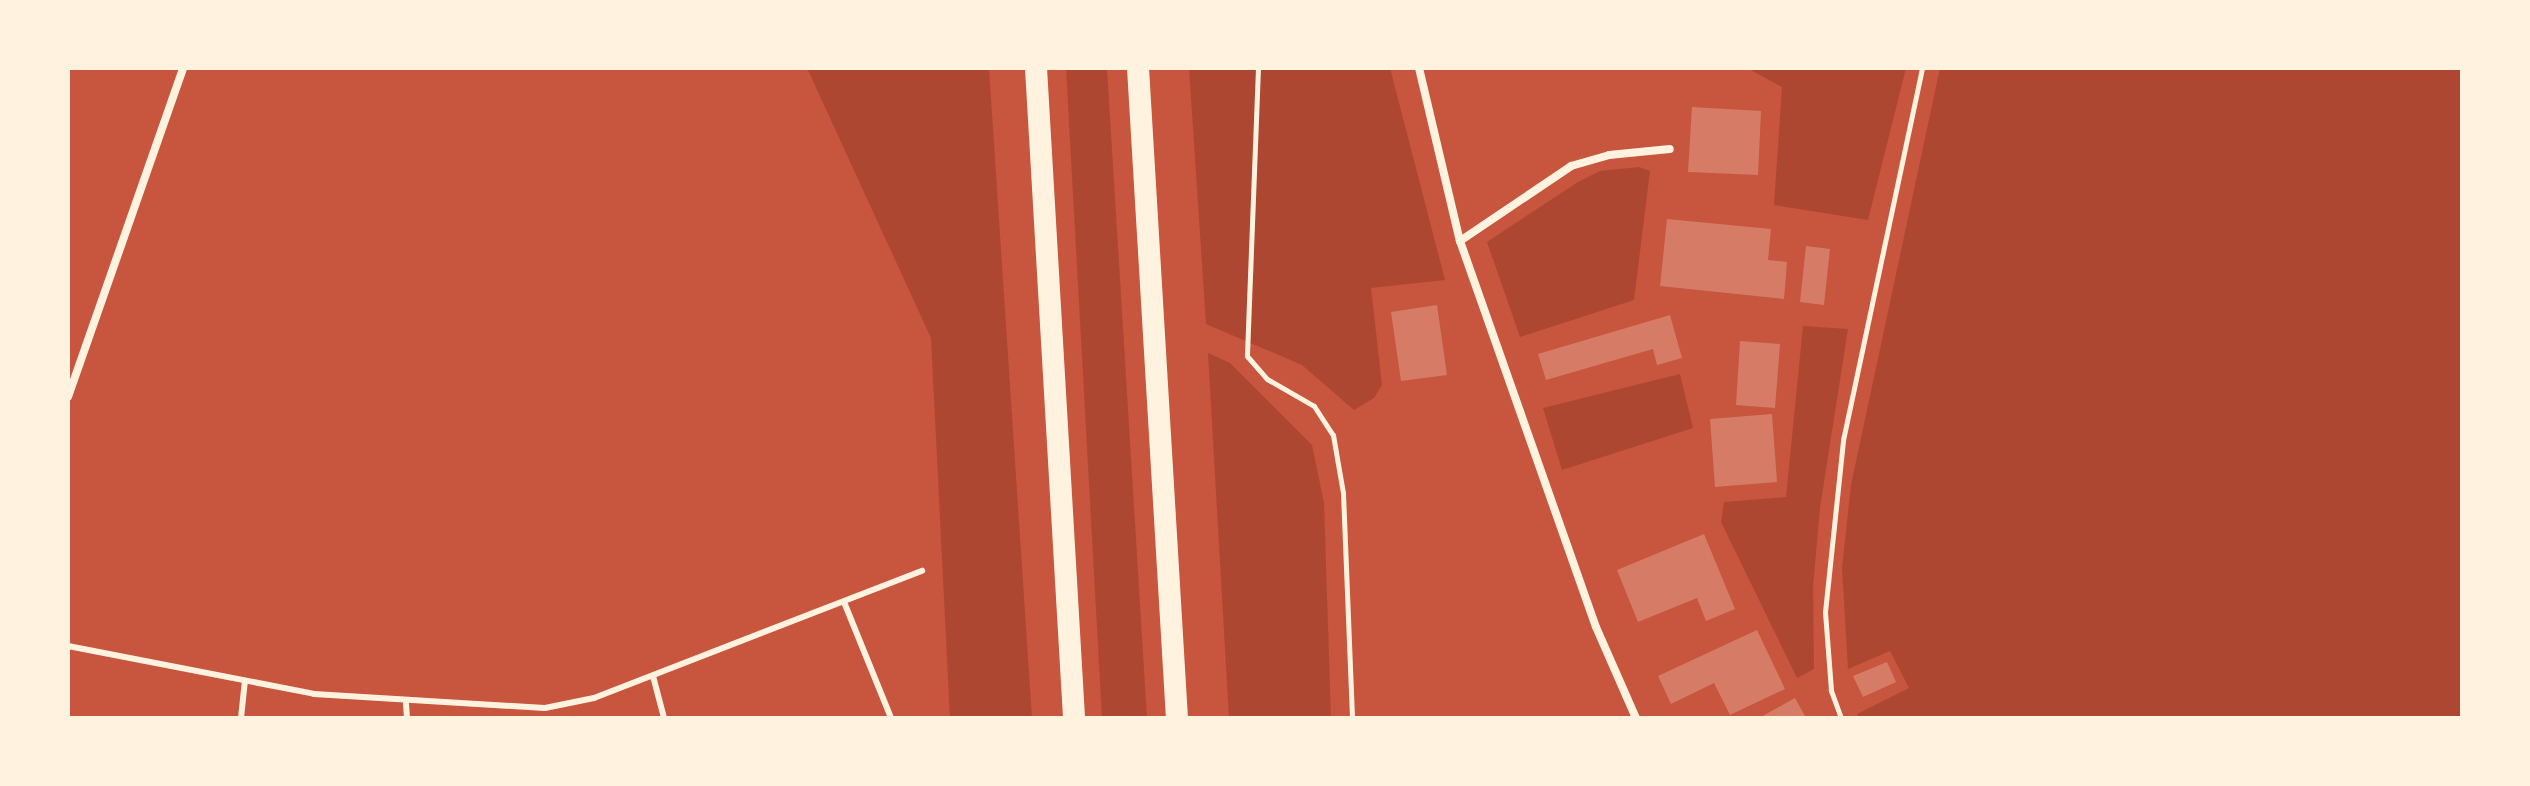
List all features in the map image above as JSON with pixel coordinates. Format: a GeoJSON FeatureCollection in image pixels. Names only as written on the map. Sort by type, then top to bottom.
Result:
{"type":"FeatureCollection","features":[{"type":"Feature","properties":{"kind":"highway"},"geometry":{"type":"LineString","coordinates":[[1036,68],[1074,718]]}},
{"type":"Feature","properties":{"kind":"highway"},"geometry":{"type":"LineString","coordinates":[[1138,68],[1177,718]]}},
{"type":"Feature","properties":{"kind":"street"},"geometry":{"type":"LineString","coordinates":[[68,397],[183,68]]}},
{"type":"Feature","properties":{"kind":"street"},"geometry":{"type":"LineString","coordinates":[[1419,68],[1460,241],[1596,627],[1636,718]]}},
{"type":"Feature","properties":{"kind":"street"},"geometry":{"type":"LineString","coordinates":[[1460,241],[1571,166],[1609,155],[1670,149]]}},
{"type":"Feature","properties":{"kind":"lane"},"geometry":{"type":"LineString","coordinates":[[68,646],[245,682],[406,704],[545,708],[594,698],[922,571]]}},
{"type":"Feature","properties":{"kind":"lane"},"geometry":{"type":"LineString","coordinates":[[844,602],[891,718]]}},
{"type":"Feature","properties":{"kind":"lane"},"geometry":{"type":"LineString","coordinates":[[653,676],[664,718]]}},
{"type":"Feature","properties":{"kind":"lane"},"geometry":{"type":"LineString","coordinates":[[241,718],[245,682]]}},
{"type":"Feature","properties":{"kind":"lane"},"geometry":{"type":"LineString","coordinates":[[406,704],[407,718]]}},
{"type":"Feature","properties":{"kind":"path"},"geometry":{"type":"LineString","coordinates":[[1258,68],[1247,356],[1267,379],[1314,406],[1333,435],[1343,493],[1352,718]]}},
{"type":"Feature","properties":{"kind":"path"},"geometry":{"type":"LineString","coordinates":[[1841,718],[1831,690],[1825,612],[1843,440],[1922,68]]}},
{"type":"Feature","properties":{"kind":"shaded area"},"geometry":{"type":"Polygon","coordinates":[[[807,68],[989,68],[1032,718],[950,718],[931,338],[807,68]]]}},
{"type":"Feature","properties":{"kind":"shaded area"},"geometry":{"type":"Polygon","coordinates":[[[1066,68],[1107,68],[1147,718],[1102,718],[1066,68]]]}},
{"type":"Feature","properties":{"kind":"shaded area"},"geometry":{"type":"Polygon","coordinates":[[[1189,68],[1390,68],[1445,280],[1371,288],[1382,385],[1374,398],[1354,410],[1302,365],[1206,324],[1189,68]]]}},
{"type":"Feature","properties":{"kind":"shaded area"},"geometry":{"type":"Polygon","coordinates":[[[1747,68],[1906,68],[1868,220],[1774,205],[1782,87],[1747,68]]]}},
{"type":"Feature","properties":{"kind":"shaded area"},"geometry":{"type":"Polygon","coordinates":[[[1940,68],[2462,68],[2462,718],[1860,718],[1857,714],[1909,688],[1890,651],[1848,669],[1842,568],[1851,485],[1940,68]]]}},
{"type":"Feature","properties":{"kind":"shaded area"},"geometry":{"type":"Polygon","coordinates":[[[1639,167],[1650,171],[1634,300],[1520,337],[1487,242],[1600,171],[1639,167]]]}},
{"type":"Feature","properties":{"kind":"shaded area"},"geometry":{"type":"Polygon","coordinates":[[[1803,326],[1848,329],[1820,508],[1813,587],[1814,669],[1797,678],[1721,522],[1724,502],[1786,497],[1803,326]]]}},
{"type":"Feature","properties":{"kind":"shaded area"},"geometry":{"type":"Polygon","coordinates":[[[1208,353],[1230,363],[1312,445],[1324,503],[1331,718],[1229,718],[1208,353]]]}},
{"type":"Feature","properties":{"kind":"shaded area"},"geometry":{"type":"Polygon","coordinates":[[[1680,374],[1693,428],[1562,470],[1543,408],[1680,374]]]}},
{"type":"Feature","properties":{"kind":"building"},"geometry":{"type":"Polygon","coordinates":[[[1692,107],[1761,111],[1758,175],[1688,172],[1692,107]]]}},
{"type":"Feature","properties":{"kind":"building"},"geometry":{"type":"Polygon","coordinates":[[[1667,219],[1771,229],[1768,260],[1787,262],[1784,299],[1660,286],[1667,219]]]}},
{"type":"Feature","properties":{"kind":"building"},"geometry":{"type":"Polygon","coordinates":[[[1806,246],[1830,249],[1824,305],[1800,302],[1806,246]]]}},
{"type":"Feature","properties":{"kind":"building"},"geometry":{"type":"Polygon","coordinates":[[[1437,305],[1447,375],[1401,381],[1391,312],[1437,305]]]}},
{"type":"Feature","properties":{"kind":"building"},"geometry":{"type":"Polygon","coordinates":[[[1670,315],[1682,358],[1657,365],[1653,349],[1546,380],[1538,354],[1670,315]]]}},
{"type":"Feature","properties":{"kind":"building"},"geometry":{"type":"Polygon","coordinates":[[[1740,341],[1780,344],[1775,408],[1736,405],[1740,341]]]}},
{"type":"Feature","properties":{"kind":"building"},"geometry":{"type":"Polygon","coordinates":[[[1772,414],[1777,482],[1715,487],[1710,419],[1772,414]]]}},
{"type":"Feature","properties":{"kind":"building"},"geometry":{"type":"Polygon","coordinates":[[[1704,534],[1735,609],[1706,621],[1697,598],[1638,622],[1617,570],[1704,534]]]}},
{"type":"Feature","properties":{"kind":"building"},"geometry":{"type":"Polygon","coordinates":[[[1757,630],[1785,689],[1730,715],[1714,683],[1671,704],[1658,676],[1757,630]]]}},
{"type":"Feature","properties":{"kind":"building"},"geometry":{"type":"Polygon","coordinates":[[[1887,662],[1896,682],[1863,697],[1853,676],[1887,662]]]}},
{"type":"Feature","properties":{"kind":"building"},"geometry":{"type":"Polygon","coordinates":[[[1795,698],[1806,718],[1759,718],[1795,698]]]}}]}
